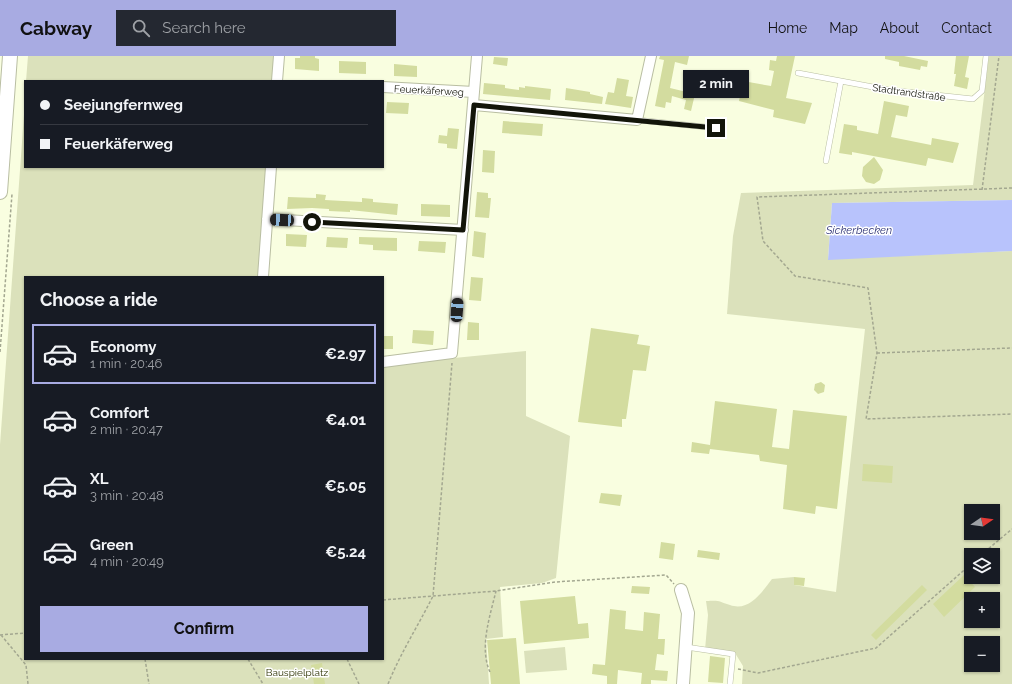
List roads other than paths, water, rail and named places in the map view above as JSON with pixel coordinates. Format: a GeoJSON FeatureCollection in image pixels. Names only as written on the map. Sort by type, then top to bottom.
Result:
{"type":"FeatureCollection","features":[{"type":"Feature","properties":{"kind":"main road"},"geometry":{"type":"LineString","coordinates":[[6,192],[10,56]]}},
{"type":"Feature","properties":{"kind":"street"},"geometry":{"type":"LineString","coordinates":[[277,80],[279,56]]}},
{"type":"Feature","properties":{"kind":"street"},"geometry":{"type":"LineString","coordinates":[[384,362],[452,353],[477,56]]}},
{"type":"Feature","properties":{"kind":"street"},"geometry":{"type":"LineString","coordinates":[[637,120],[651,56]]}},
{"type":"Feature","properties":{"kind":"street","name":"Feuerkäferweg"},"geometry":{"type":"LineString","coordinates":[[384,87],[474,92]]}},
{"type":"Feature","properties":{"kind":"street","name":"Feuerkäferweg"},"geometry":{"type":"LineString","coordinates":[[474,105],[637,120]]}},
{"type":"Feature","properties":{"kind":"street"},"geometry":{"type":"LineString","coordinates":[[263,276],[271,168]]}},
{"type":"Feature","properties":{"kind":"street"},"geometry":{"type":"LineString","coordinates":[[267,219],[463,230]]}},
{"type":"Feature","properties":{"kind":"street"},"geometry":{"type":"LineString","coordinates":[[681,590],[688,613],[683,684]]}},
{"type":"Feature","properties":{"kind":"lane","name":"Stadtrandstraße"},"geometry":{"type":"LineString","coordinates":[[798,72],[889,90],[973,99],[982,91],[986,56]]}},
{"type":"Feature","properties":{"kind":"lane"},"geometry":{"type":"LineString","coordinates":[[826,161],[841,81]]}},
{"type":"Feature","properties":{"kind":"lane","name":"Feuerkäferweg"},"geometry":{"type":"LineString","coordinates":[[637,120],[716,128]]}},
{"type":"Feature","properties":{"kind":"lane"},"geometry":{"type":"LineString","coordinates":[[686,647],[733,654],[730,684]]}},
{"type":"Feature","properties":{"kind":"water","name":"Sickerbecken"},"geometry":{"type":"Polygon","coordinates":[[[1012,200],[1012,251],[828,260],[832,203],[1012,200]]]}},
{"type":"Feature","properties":{"kind":"park label","name":"Bauspielplatz"},"geometry":{"type":"Point","coordinates":[297,672]}}]}
